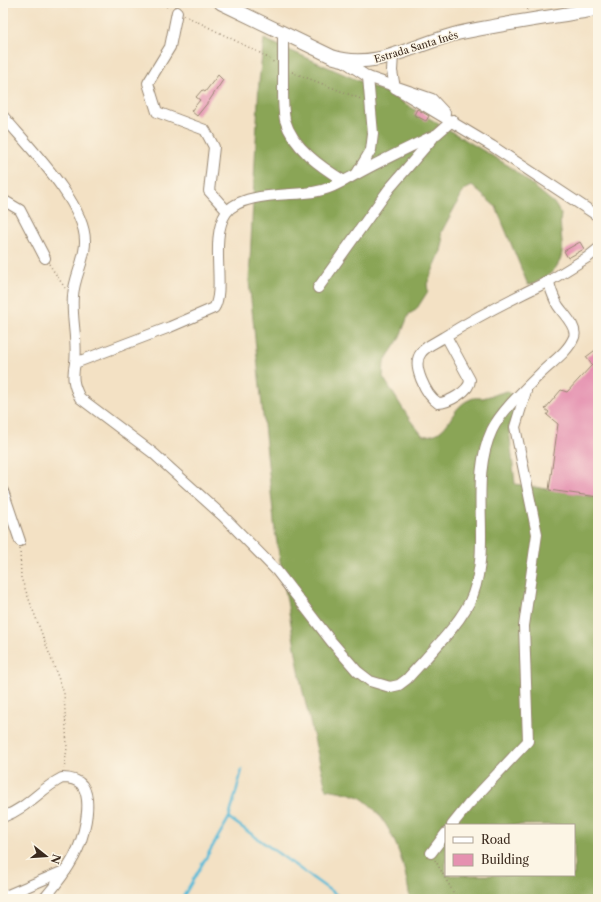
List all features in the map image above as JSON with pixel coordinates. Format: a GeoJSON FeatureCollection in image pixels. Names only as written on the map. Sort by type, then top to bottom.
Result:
{"type":"FeatureCollection","features":[{"type":"Feature","properties":{"kind":"main road","name":"Estrada Santa Inês"},"geometry":{"type":"LineString","coordinates":[[221,3],[342,60],[365,62],[394,55],[459,34],[598,9]]}},
{"type":"Feature","properties":{"kind":"street"},"geometry":{"type":"LineString","coordinates":[[177,12],[170,47],[148,83],[157,112],[206,130],[214,147],[209,191],[227,212]]}},
{"type":"Feature","properties":{"kind":"street"},"geometry":{"type":"LineString","coordinates":[[283,33],[285,120],[290,132],[301,147],[320,166],[344,181]]}},
{"type":"Feature","properties":{"kind":"street"},"geometry":{"type":"LineString","coordinates":[[394,55],[392,71],[395,88]]}},
{"type":"Feature","properties":{"kind":"street"},"geometry":{"type":"LineString","coordinates":[[342,60],[368,78],[395,88],[453,121],[598,216]]}},
{"type":"Feature","properties":{"kind":"street"},"geometry":{"type":"LineString","coordinates":[[356,174],[371,150],[373,134],[368,78]]}},
{"type":"Feature","properties":{"kind":"street"},"geometry":{"type":"LineString","coordinates":[[3,116],[73,204],[85,232],[83,256],[76,275],[73,300],[77,346],[73,382],[80,398],[153,453],[223,516],[278,571],[331,641],[357,671],[370,681],[390,687],[399,685],[407,679],[462,615],[473,595],[479,577],[484,453],[493,428],[528,387],[563,353],[574,337],[574,330],[557,304],[549,281]]}},
{"type":"Feature","properties":{"kind":"street"},"geometry":{"type":"LineString","coordinates":[[318,288],[389,189],[437,134],[453,121]]}},
{"type":"Feature","properties":{"kind":"street"},"geometry":{"type":"LineString","coordinates":[[75,363],[170,327],[214,308],[218,299],[217,260],[222,223],[227,212],[233,206],[243,202],[323,191],[437,134]]}},
{"type":"Feature","properties":{"kind":"street"},"geometry":{"type":"LineString","coordinates":[[3,200],[20,210],[45,258]]}},
{"type":"Feature","properties":{"kind":"street"},"geometry":{"type":"LineString","coordinates":[[446,336],[470,380],[470,384],[466,390],[445,402],[438,403],[419,374],[417,359],[421,351],[446,336],[491,309],[549,281],[588,258],[598,249]]}},
{"type":"Feature","properties":{"kind":"street"},"geometry":{"type":"LineString","coordinates":[[453,824],[468,805],[528,741],[524,626],[537,534],[516,427],[528,387]]}},
{"type":"Feature","properties":{"kind":"street"},"geometry":{"type":"LineString","coordinates":[[4,497],[20,541]]}},
{"type":"Feature","properties":{"kind":"street"},"geometry":{"type":"LineString","coordinates":[[3,817],[17,812],[28,805],[62,778],[78,782],[82,786],[87,803],[84,832],[67,870],[44,899]]}},
{"type":"Feature","properties":{"kind":"street"},"geometry":{"type":"LineString","coordinates":[[431,853],[445,834]]}},
{"type":"Feature","properties":{"kind":"street"},"geometry":{"type":"LineString","coordinates":[[4,898],[67,870]]}},
{"type":"Feature","properties":{"kind":"path"},"geometry":{"type":"LineString","coordinates":[[159,3],[262,54],[283,69],[371,103]]}},
{"type":"Feature","properties":{"kind":"path"},"geometry":{"type":"LineString","coordinates":[[45,258],[73,300]]}},
{"type":"Feature","properties":{"kind":"path"},"geometry":{"type":"LineString","coordinates":[[20,541],[21,578],[64,693],[67,748],[62,778]]}},
{"type":"Feature","properties":{"kind":"path"},"geometry":{"type":"LineString","coordinates":[[431,853],[457,899]]}},
{"type":"Feature","properties":{"kind":"green space"},"geometry":{"type":"Polygon","coordinates":[[[264,39],[389,94],[509,166],[554,203],[561,214],[561,258],[555,269],[550,274],[540,281],[528,285],[496,207],[472,186],[464,190],[441,233],[443,242],[441,251],[427,284],[428,291],[416,310],[409,314],[399,339],[384,362],[383,377],[410,420],[423,436],[433,435],[445,427],[463,403],[471,399],[483,398],[507,391],[512,395],[517,406],[509,429],[515,484],[598,497],[598,899],[410,899],[401,858],[383,820],[364,800],[346,793],[326,789],[302,688],[275,531],[249,281],[259,81],[264,39]]]}},
{"type":"Feature","properties":{"kind":"building"},"geometry":{"type":"Polygon","coordinates":[[[218,75],[223,80],[197,116],[191,111],[200,100],[196,97],[202,90],[205,92],[218,75]]]}},
{"type":"Feature","properties":{"kind":"building"},"geometry":{"type":"Polygon","coordinates":[[[417,109],[429,116],[426,121],[414,115],[417,109]]]}},
{"type":"Feature","properties":{"kind":"building"},"geometry":{"type":"Polygon","coordinates":[[[580,242],[584,249],[568,258],[564,251],[580,242]]]}},
{"type":"Feature","properties":{"kind":"building"},"geometry":{"type":"Polygon","coordinates":[[[598,348],[598,497],[549,490],[558,424],[547,415],[549,412],[545,409],[561,390],[567,392],[592,365],[586,357],[598,348]]]}},
{"type":"Feature","properties":{"kind":"waterway"},"geometry":{"type":"LineString","coordinates":[[182,899],[229,818],[242,770]]}},
{"type":"Feature","properties":{"kind":"waterway"},"geometry":{"type":"LineString","coordinates":[[229,818],[342,899]]}}]}
